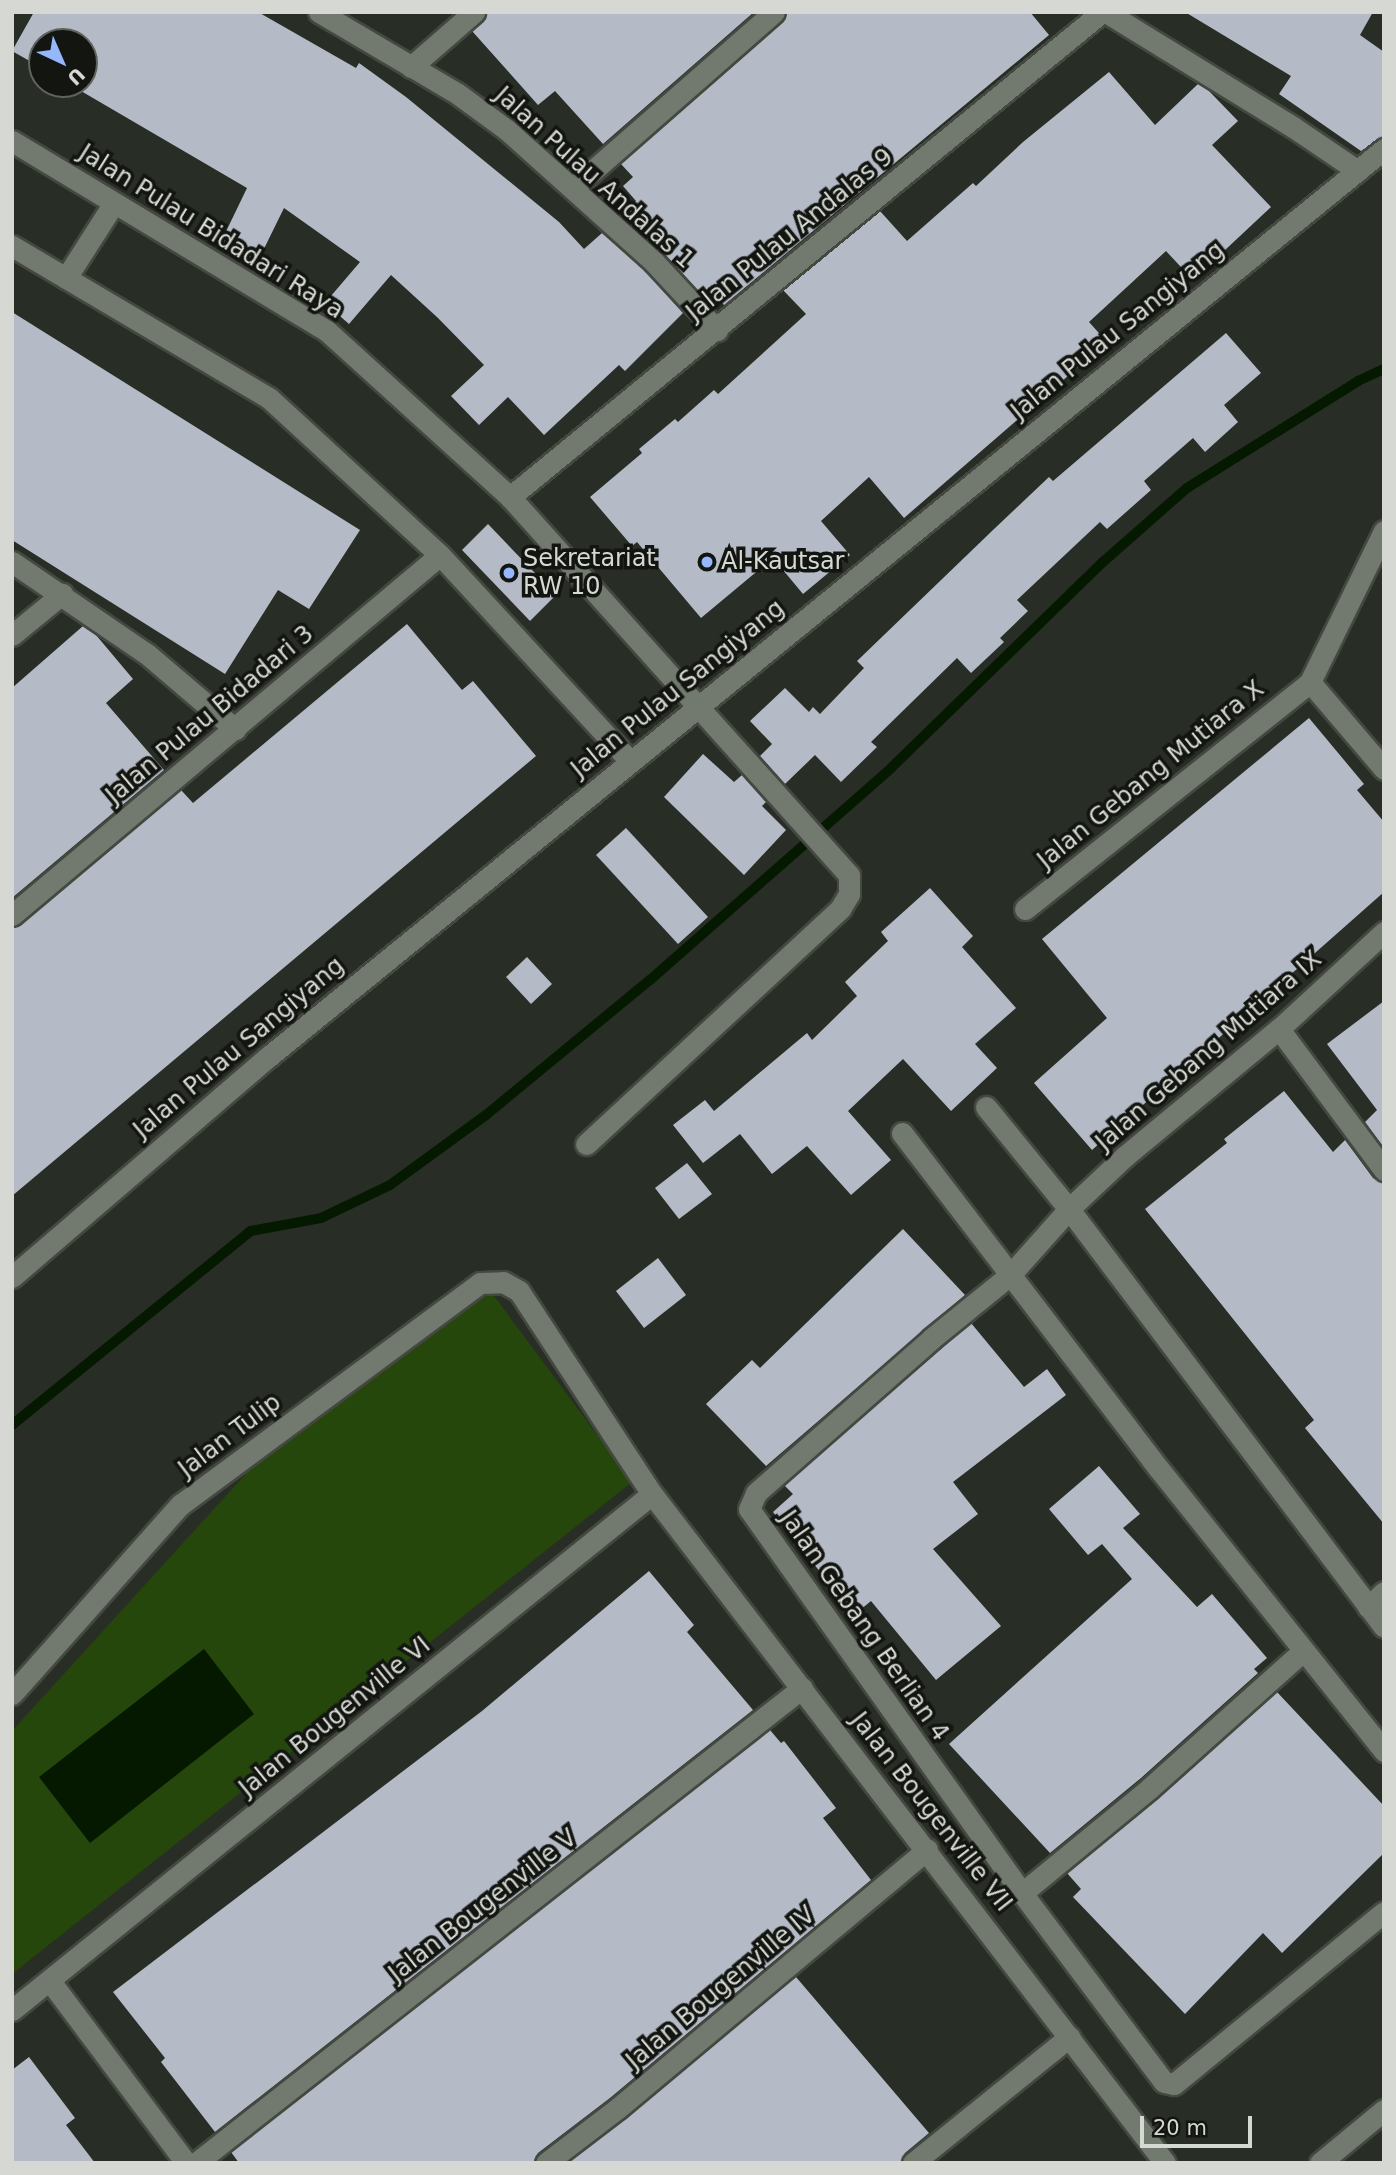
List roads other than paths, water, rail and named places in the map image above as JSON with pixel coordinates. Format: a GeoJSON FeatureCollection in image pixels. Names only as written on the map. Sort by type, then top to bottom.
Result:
{"type":"FeatureCollection","features":[{"type":"Feature","properties":{"kind":"street","name":"Jalan Pulau Andalas 1"},"geometry":{"type":"LineString","coordinates":[[319,12],[458,94],[507,130],[654,262],[717,330]]}},
{"type":"Feature","properties":{"kind":"street"},"geometry":{"type":"LineString","coordinates":[[411,67],[474,12]]}},
{"type":"Feature","properties":{"kind":"street"},"geometry":{"type":"LineString","coordinates":[[573,188],[774,12]]}},
{"type":"Feature","properties":{"kind":"street"},"geometry":{"type":"LineString","coordinates":[[1104,12],[1293,127],[1358,171]]}},
{"type":"Feature","properties":{"kind":"street","name":"Jalan Pulau Andalas 9"},"geometry":{"type":"LineString","coordinates":[[510,497],[1104,12]]}},
{"type":"Feature","properties":{"kind":"street","name":"Jalan Pulau Bidadari Raya"},"geometry":{"type":"LineString","coordinates":[[12,141],[327,331],[510,497],[698,708],[836,857],[849,876],[849,894],[840,909],[586,1144]]}},
{"type":"Feature","properties":{"kind":"street","name":"Jalan Pulau Sangiyang"},"geometry":{"type":"LineString","coordinates":[[12,1277],[268,1057],[1384,149]]}},
{"type":"Feature","properties":{"kind":"street"},"geometry":{"type":"LineString","coordinates":[[66,278],[114,203]]}},
{"type":"Feature","properties":{"kind":"street"},"geometry":{"type":"LineString","coordinates":[[12,246],[269,398],[440,555],[630,761]]}},
{"type":"Feature","properties":{"kind":"street","name":"Jalan Gebang Mutiara X"},"geometry":{"type":"LineString","coordinates":[[1025,909],[1310,682],[1384,531]]}},
{"type":"Feature","properties":{"kind":"street","name":"Jalan Pulau Bidadari 3"},"geometry":{"type":"LineString","coordinates":[[12,915],[440,555]]}},
{"type":"Feature","properties":{"kind":"street"},"geometry":{"type":"LineString","coordinates":[[12,562],[158,662],[235,729]]}},
{"type":"Feature","properties":{"kind":"street"},"geometry":{"type":"LineString","coordinates":[[12,635],[62,594]]}},
{"type":"Feature","properties":{"kind":"street"},"geometry":{"type":"LineString","coordinates":[[1310,682],[1384,769]]}},
{"type":"Feature","properties":{"kind":"street","name":"Jalan Gebang Mutiara IX"},"geometry":{"type":"LineString","coordinates":[[1069,1209],[1134,1149],[1279,1029],[1384,932]]}},
{"type":"Feature","properties":{"kind":"street"},"geometry":{"type":"LineString","coordinates":[[1279,1029],[1384,1170]]}},
{"type":"Feature","properties":{"kind":"street"},"geometry":{"type":"LineString","coordinates":[[986,1107],[1069,1209],[1384,1627]]}},
{"type":"Feature","properties":{"kind":"street"},"geometry":{"type":"LineString","coordinates":[[902,1133],[1159,1469],[1384,1751]]}},
{"type":"Feature","properties":{"kind":"street","name":"Jalan Gebang Berlian 4"},"geometry":{"type":"LineString","coordinates":[[1022,1893],[749,1510],[756,1493],[931,1339],[1011,1274],[1069,1209]]}},
{"type":"Feature","properties":{"kind":"street","name":"Jalan Tulip"},"geometry":{"type":"LineString","coordinates":[[12,1694],[180,1505],[480,1283],[503,1282],[519,1292]]}},
{"type":"Feature","properties":{"kind":"street","name":"Jalan Bougenville VII"},"geometry":{"type":"LineString","coordinates":[[519,1292],[652,1494],[1165,2163]]}},
{"type":"Feature","properties":{"kind":"street","name":"Jalan Bougenville VI"},"geometry":{"type":"LineString","coordinates":[[12,2010],[652,1494]]}},
{"type":"Feature","properties":{"kind":"street"},"geometry":{"type":"LineString","coordinates":[[1368,1607],[1384,1592]]}},
{"type":"Feature","properties":{"kind":"street"},"geometry":{"type":"LineString","coordinates":[[1303,1651],[1150,1788],[1022,1893],[1164,2082],[1174,2084],[1384,1912]]}},
{"type":"Feature","properties":{"kind":"street","name":"Jalan Bougenville V"},"geometry":{"type":"LineString","coordinates":[[196,2163],[802,1688]]}},
{"type":"Feature","properties":{"kind":"street","name":"Jalan Bougenville IV"},"geometry":{"type":"LineString","coordinates":[[546,2163],[618,2108],[927,1850]]}},
{"type":"Feature","properties":{"kind":"street"},"geometry":{"type":"LineString","coordinates":[[50,1981],[186,2163]]}},
{"type":"Feature","properties":{"kind":"street"},"geometry":{"type":"LineString","coordinates":[[914,2163],[1069,2037]]}},
{"type":"Feature","properties":{"kind":"street"},"geometry":{"type":"LineString","coordinates":[[1320,2163],[1384,2110]]}},
{"type":"Feature","properties":{"kind":"waterway"},"geometry":{"type":"LineString","coordinates":[[12,1425],[251,1231],[321,1218],[390,1185],[486,1115],[650,980],[891,768],[1103,562],[1187,488],[1358,381],[1384,369]]}},
{"type":"Feature","properties":{"kind":"place","name":"Al-Kautsar"},"geometry":{"type":"Point","coordinates":[707,562]}},
{"type":"Feature","properties":{"kind":"place","name":"Sekretariat RW 10"},"geometry":{"type":"Point","coordinates":[509,573]}}]}
